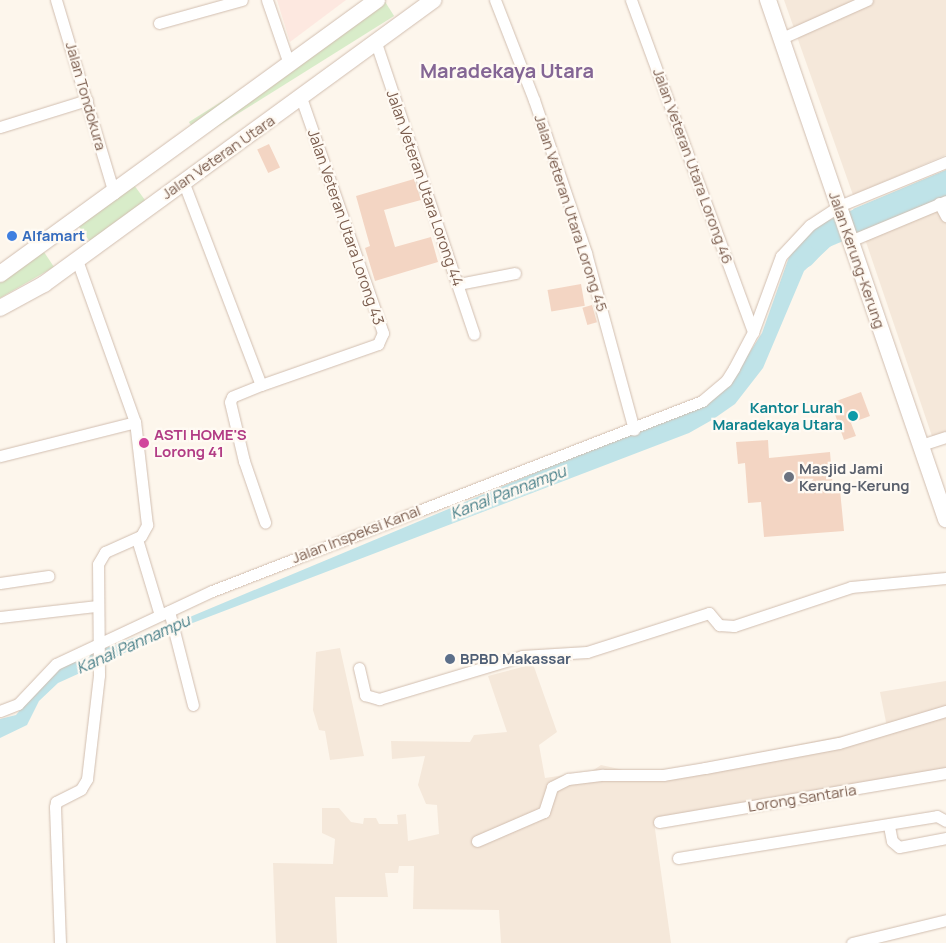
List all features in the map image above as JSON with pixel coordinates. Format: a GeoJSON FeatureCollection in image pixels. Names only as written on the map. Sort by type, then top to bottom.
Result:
{"type":"FeatureCollection","features":[{"type":"Feature","properties":{"kind":"main road","name":"Jalan Veteran Utara"},"geometry":{"type":"LineString","coordinates":[[0,274],[377,0]]}},
{"type":"Feature","properties":{"kind":"main road","name":"Jalan Kerung-Kerung"},"geometry":{"type":"LineString","coordinates":[[768,0],[946,519]]}},
{"type":"Feature","properties":{"kind":"main road","name":"Jalan Veteran Utara"},"geometry":{"type":"LineString","coordinates":[[0,308],[27,296],[77,260],[183,181],[376,43],[422,3]]}},
{"type":"Feature","properties":{"kind":"street","name":"Jalan Tondokura"},"geometry":{"type":"LineString","coordinates":[[56,0],[114,193]]}},
{"type":"Feature","properties":{"kind":"street"},"geometry":{"type":"LineString","coordinates":[[158,23],[242,0]]}},
{"type":"Feature","properties":{"kind":"street"},"geometry":{"type":"LineString","coordinates":[[267,0],[289,64]]}},
{"type":"Feature","properties":{"kind":"street","name":"Jalan Veteran Utara Lorong 45"},"geometry":{"type":"LineString","coordinates":[[495,0],[534,100],[586,253],[634,430]]}},
{"type":"Feature","properties":{"kind":"street","name":"Jalan Veteran Utara Lorong 46"},"geometry":{"type":"LineString","coordinates":[[631,0],[753,332]]}},
{"type":"Feature","properties":{"kind":"street"},"geometry":{"type":"LineString","coordinates":[[782,38],[867,0]]}},
{"type":"Feature","properties":{"kind":"street","name":"Jalan Veteran Utara Lorong 44"},"geometry":{"type":"LineString","coordinates":[[376,43],[474,334]]}},
{"type":"Feature","properties":{"kind":"street","name":"Jalan Veteran Utara Lorong 43"},"geometry":{"type":"LineString","coordinates":[[262,385],[378,344],[383,338],[301,98]]}},
{"type":"Feature","properties":{"kind":"street"},"geometry":{"type":"LineString","coordinates":[[0,127],[87,100]]}},
{"type":"Feature","properties":{"kind":"street","name":"Jalan Inspeksi Kanal"},"geometry":{"type":"LineString","coordinates":[[0,711],[18,704],[56,664],[289,560],[689,408],[715,392],[726,382],[753,332],[781,256],[810,225],[845,225],[946,162]]}},
{"type":"Feature","properties":{"kind":"street"},"geometry":{"type":"LineString","coordinates":[[183,181],[262,385],[232,397],[230,402],[244,461],[266,522]]}},
{"type":"Feature","properties":{"kind":"street"},"geometry":{"type":"LineString","coordinates":[[845,225],[943,202],[946,216]]}},
{"type":"Feature","properties":{"kind":"street"},"geometry":{"type":"LineString","coordinates":[[60,943],[55,808],[56,802],[82,789],[87,779],[99,675],[96,606],[100,558],[137,538],[147,525],[135,422],[77,260]]}},
{"type":"Feature","properties":{"kind":"street"},"geometry":{"type":"LineString","coordinates":[[458,284],[516,273]]}},
{"type":"Feature","properties":{"kind":"street"},"geometry":{"type":"LineString","coordinates":[[0,456],[135,422]]}},
{"type":"Feature","properties":{"kind":"street"},"geometry":{"type":"LineString","coordinates":[[921,445],[946,437]]}},
{"type":"Feature","properties":{"kind":"street"},"geometry":{"type":"LineString","coordinates":[[137,538],[178,638],[193,706]]}},
{"type":"Feature","properties":{"kind":"street"},"geometry":{"type":"LineString","coordinates":[[0,584],[48,576]]}},
{"type":"Feature","properties":{"kind":"street"},"geometry":{"type":"LineString","coordinates":[[359,668],[362,690],[368,697],[379,699],[522,656],[587,652],[709,613],[719,626],[734,626],[851,587],[946,578]]}},
{"type":"Feature","properties":{"kind":"street"},"geometry":{"type":"LineString","coordinates":[[0,617],[96,606]]}},
{"type":"Feature","properties":{"kind":"street"},"geometry":{"type":"LineString","coordinates":[[477,841],[539,815],[547,807],[552,787],[568,779],[603,775],[663,775],[705,768],[839,743],[946,710]]}},
{"type":"Feature","properties":{"kind":"street","name":"Lorong Santaria"},"geometry":{"type":"LineString","coordinates":[[658,822],[946,773]]}},
{"type":"Feature","properties":{"kind":"street"},"geometry":{"type":"LineString","coordinates":[[678,858],[890,826],[937,816],[946,821]]}},
{"type":"Feature","properties":{"kind":"street"},"geometry":{"type":"LineString","coordinates":[[890,826],[892,841],[899,848],[946,838]]}},
{"type":"Feature","properties":{"kind":"street"},"geometry":{"type":"LineString","coordinates":[[852,943],[946,920]]}},
{"type":"Feature","properties":{"kind":"shaded area"},"geometry":{"type":"Polygon","coordinates":[[[277,0],[346,0],[290,42],[277,0]]]}},
{"type":"Feature","properties":{"kind":"shaded area"},"geometry":{"type":"Polygon","coordinates":[[[784,0],[946,0],[946,155],[853,195],[784,0]]]}},
{"type":"Feature","properties":{"kind":"shaded area"},"geometry":{"type":"Polygon","coordinates":[[[946,202],[946,443],[935,445],[864,236],[946,202]]]}},
{"type":"Feature","properties":{"kind":"shaded area"},"geometry":{"type":"Polygon","coordinates":[[[340,648],[364,756],[330,760],[325,731],[319,730],[313,710],[316,652],[340,648]]]}},
{"type":"Feature","properties":{"kind":"shaded area"},"geometry":{"type":"Polygon","coordinates":[[[533,664],[557,732],[539,745],[545,778],[592,771],[601,765],[637,773],[677,768],[887,727],[880,692],[946,681],[946,771],[654,822],[671,943],[501,943],[499,910],[413,909],[414,866],[399,866],[398,873],[385,873],[388,897],[335,897],[337,943],[276,943],[273,863],[333,864],[335,839],[322,833],[322,808],[339,808],[351,822],[363,824],[364,818],[376,818],[379,824],[398,824],[397,815],[406,814],[408,841],[439,834],[437,805],[426,804],[418,785],[425,756],[392,759],[391,741],[470,742],[474,735],[507,732],[488,676],[533,664]]]}},
{"type":"Feature","properties":{"kind":"green space"},"geometry":{"type":"Polygon","coordinates":[[[384,0],[394,16],[199,138],[189,122],[384,0]]]}},
{"type":"Feature","properties":{"kind":"green space"},"geometry":{"type":"Polygon","coordinates":[[[134,185],[147,203],[91,243],[78,226],[134,185]]]}},
{"type":"Feature","properties":{"kind":"green space"},"geometry":{"type":"Polygon","coordinates":[[[44,252],[54,267],[0,298],[0,280],[44,252]]]}},
{"type":"Feature","properties":{"kind":"water"},"geometry":{"type":"Polygon","coordinates":[[[946,170],[946,194],[861,228],[853,209],[946,170]]]}},
{"type":"Feature","properties":{"kind":"water"},"geometry":{"type":"Polygon","coordinates":[[[825,221],[833,244],[804,271],[763,368],[735,404],[712,420],[689,433],[177,629],[58,683],[39,701],[27,725],[0,738],[0,719],[16,715],[51,673],[73,660],[185,619],[628,434],[728,386],[762,333],[789,257],[825,221]]]}},
{"type":"Feature","properties":{"kind":"building"},"geometry":{"type":"Polygon","coordinates":[[[269,144],[280,168],[268,173],[257,149],[269,144]]]}},
{"type":"Feature","properties":{"kind":"building"},"geometry":{"type":"Polygon","coordinates":[[[414,179],[421,200],[384,210],[395,247],[431,237],[438,262],[375,281],[365,248],[370,246],[356,196],[414,179]]]}},
{"type":"Feature","properties":{"kind":"building"},"geometry":{"type":"Polygon","coordinates":[[[581,284],[585,306],[551,312],[548,290],[581,284]]]}},
{"type":"Feature","properties":{"kind":"building"},"geometry":{"type":"Polygon","coordinates":[[[592,305],[597,322],[587,325],[582,308],[592,305]]]}},
{"type":"Feature","properties":{"kind":"building","name":"Kantor Lurah Maradekaya Utara"},"geometry":{"type":"Polygon","coordinates":[[[861,392],[870,416],[851,423],[856,436],[844,440],[831,403],[861,392]]]}},
{"type":"Feature","properties":{"kind":"building","name":"Masjid Jami Kerung-Kerung"},"geometry":{"type":"Polygon","coordinates":[[[768,440],[769,458],[830,452],[833,490],[840,490],[844,531],[764,537],[761,502],[748,503],[745,463],[738,464],[736,442],[768,440]]]}},
{"type":"Feature","properties":{"kind":"waterway","name":"Kanal Pannampu"},"geometry":{"type":"LineString","coordinates":[[803,255],[819,237],[946,183]]}},
{"type":"Feature","properties":{"kind":"place","name":"Alfamart"},"geometry":{"type":"Point","coordinates":[12,236]}},
{"type":"Feature","properties":{"kind":"place","name":"Kantor Lurah Maradekaya Utara"},"geometry":{"type":"Point","coordinates":[853,416]}},
{"type":"Feature","properties":{"kind":"place","name":"ASTI HOME'S Lorong 41"},"geometry":{"type":"Point","coordinates":[144,443]}},
{"type":"Feature","properties":{"kind":"place","name":"Masjid Jami Kerung-Kerung"},"geometry":{"type":"Point","coordinates":[789,477]}},
{"type":"Feature","properties":{"kind":"place","name":"BPBD Makassar"},"geometry":{"type":"Point","coordinates":[450,659]}},
{"type":"Feature","properties":{"kind":"district","name":"Maradekaya Utara"},"geometry":{"type":"Point","coordinates":[507,70]}}]}
